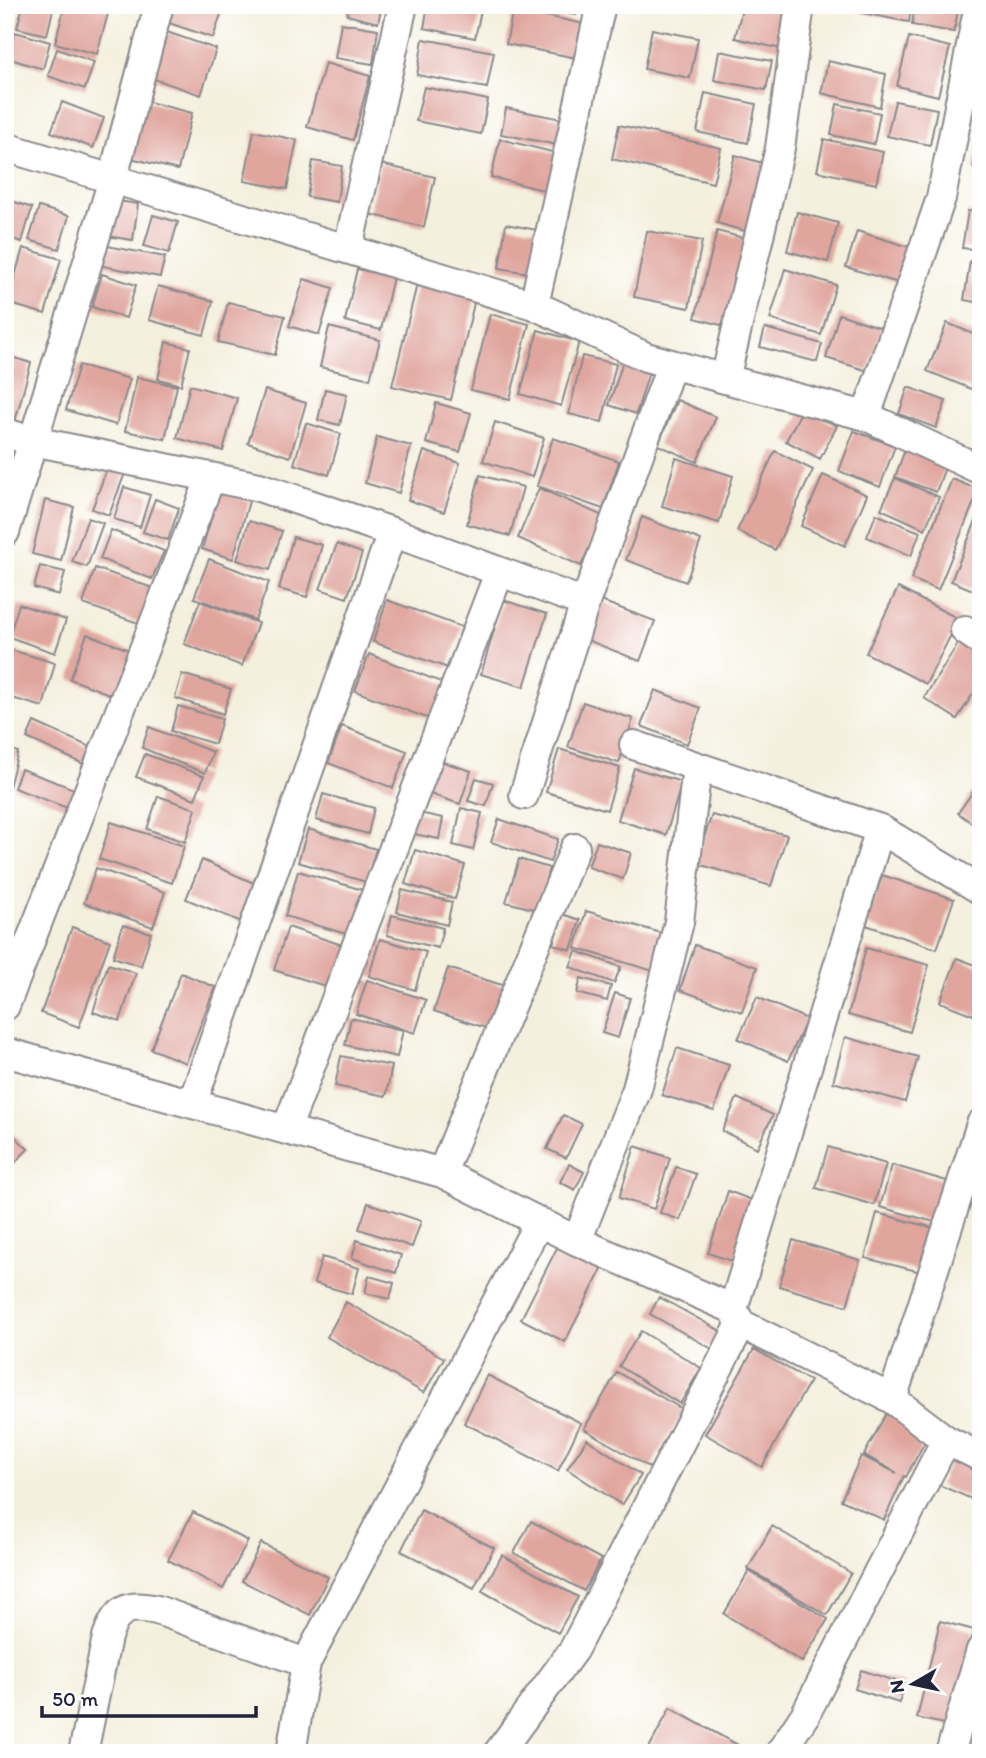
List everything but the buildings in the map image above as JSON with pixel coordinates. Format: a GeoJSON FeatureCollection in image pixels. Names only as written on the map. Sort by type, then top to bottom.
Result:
{"type":"FeatureCollection","features":[{"type":"Feature","properties":{"kind":"street"},"geometry":{"type":"LineString","coordinates":[[5,532],[112,181],[159,5]]}},
{"type":"Feature","properties":{"kind":"street"},"geometry":{"type":"LineString","coordinates":[[348,248],[403,5]]}},
{"type":"Feature","properties":{"kind":"street"},"geometry":{"type":"LineString","coordinates":[[534,305],[601,5]]}},
{"type":"Feature","properties":{"kind":"street"},"geometry":{"type":"LineString","coordinates":[[725,379],[780,148],[800,5]]}},
{"type":"Feature","properties":{"kind":"street"},"geometry":{"type":"LineString","coordinates":[[866,416],[941,198],[972,92],[979,5]]}},
{"type":"Feature","properties":{"kind":"street"},"geometry":{"type":"LineString","coordinates":[[5,147],[534,305],[671,366],[866,416],[981,470]]}},
{"type":"Feature","properties":{"kind":"street"},"geometry":{"type":"LineString","coordinates":[[524,795],[585,603],[671,366]]}},
{"type":"Feature","properties":{"kind":"street"},"geometry":{"type":"LineString","coordinates":[[5,433],[259,487],[392,532],[585,603]]}},
{"type":"Feature","properties":{"kind":"street"},"geometry":{"type":"LineString","coordinates":[[5,1006],[211,477]]}},
{"type":"Feature","properties":{"kind":"street"},"geometry":{"type":"LineString","coordinates":[[192,1104],[392,532]]}},
{"type":"Feature","properties":{"kind":"street"},"geometry":{"type":"LineString","coordinates":[[286,1130],[499,573]]}},
{"type":"Feature","properties":{"kind":"street"},"geometry":{"type":"LineString","coordinates":[[634,745],[880,829],[981,890]]}},
{"type":"Feature","properties":{"kind":"street"},"geometry":{"type":"LineString","coordinates":[[577,1241],[637,1090],[679,922],[697,767]]}},
{"type":"Feature","properties":{"kind":"street"},"geometry":{"type":"LineString","coordinates":[[498,1753],[575,1649],[737,1316],[880,829]]}},
{"type":"Feature","properties":{"kind":"street"},"geometry":{"type":"LineString","coordinates":[[442,1174],[575,848]]}},
{"type":"Feature","properties":{"kind":"street"},"geometry":{"type":"LineString","coordinates":[[5,1052],[442,1174],[737,1316],[892,1399],[946,1440],[981,1457]]}},
{"type":"Feature","properties":{"kind":"street"},"geometry":{"type":"LineString","coordinates":[[892,1399],[981,1124]]}},
{"type":"Feature","properties":{"kind":"street"},"geometry":{"type":"LineString","coordinates":[[291,1753],[306,1663],[539,1222]]}},
{"type":"Feature","properties":{"kind":"street"},"geometry":{"type":"LineString","coordinates":[[780,1753],[805,1715],[946,1440]]}},
{"type":"Feature","properties":{"kind":"street"},"geometry":{"type":"LineString","coordinates":[[83,1753],[107,1637],[113,1619],[123,1609],[137,1606],[157,1610],[306,1663]]}},
{"type":"Feature","properties":{"kind":"street"},"geometry":{"type":"LineString","coordinates":[[950,1753],[981,1650]]}}]}
